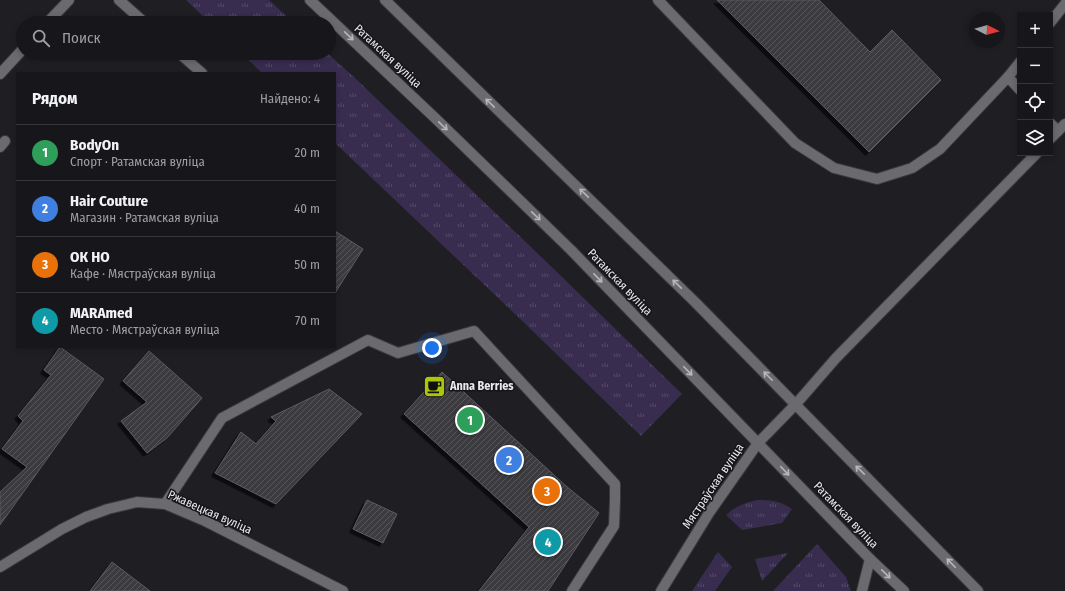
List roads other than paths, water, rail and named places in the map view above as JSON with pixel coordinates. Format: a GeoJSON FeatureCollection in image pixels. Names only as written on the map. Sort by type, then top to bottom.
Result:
{"type":"FeatureCollection","features":[{"type":"Feature","properties":{"kind":"main road"},"geometry":{"type":"LineString","coordinates":[[54,16],[69,0]]}},
{"type":"Feature","properties":{"kind":"main road"},"geometry":{"type":"LineString","coordinates":[[119,0],[137,16]]}},
{"type":"Feature","properties":{"kind":"main road","name":"Ратамская вуліца"},"geometry":{"type":"LineString","coordinates":[[310,0],[327,16]]}},
{"type":"Feature","properties":{"kind":"main road"},"geometry":{"type":"LineString","coordinates":[[385,0],[696,303],[978,591]]}},
{"type":"Feature","properties":{"kind":"main road"},"geometry":{"type":"LineString","coordinates":[[658,0],[795,143],[834,168],[877,179],[912,168],[940,149],[1017,66]]}},
{"type":"Feature","properties":{"kind":"main road"},"geometry":{"type":"LineString","coordinates":[[1053,19],[1065,4]]}},
{"type":"Feature","properties":{"kind":"main road","name":"Ратамская вуліца"},"geometry":{"type":"LineString","coordinates":[[336,25],[571,250],[870,559],[904,591]]}},
{"type":"Feature","properties":{"kind":"main road"},"geometry":{"type":"LineString","coordinates":[[0,74],[16,57]]}},
{"type":"Feature","properties":{"kind":"main road"},"geometry":{"type":"LineString","coordinates":[[187,60],[201,72]]}},
{"type":"Feature","properties":{"kind":"main road"},"geometry":{"type":"LineString","coordinates":[[1008,77],[1017,87]]}},
{"type":"Feature","properties":{"kind":"main road"},"geometry":{"type":"LineString","coordinates":[[1053,136],[1065,124]]}},
{"type":"Feature","properties":{"kind":"main road"},"geometry":{"type":"LineString","coordinates":[[1053,126],[1058,132]]}},
{"type":"Feature","properties":{"kind":"main road","name":"Мястраўская вуліца"},"geometry":{"type":"LineString","coordinates":[[661,591],[709,513],[758,443],[796,404],[836,358],[1034,156]]}},
{"type":"Feature","properties":{"kind":"main road"},"geometry":{"type":"LineString","coordinates":[[165,504],[222,418],[368,340],[398,353],[474,331],[615,484],[614,526],[572,591]]}},
{"type":"Feature","properties":{"kind":"main road","name":"Ржавецкая вуліца"},"geometry":{"type":"LineString","coordinates":[[0,567],[62,529],[86,517],[108,509],[137,502],[165,504],[205,521],[343,591]]}},
{"type":"Feature","properties":{"kind":"main road"},"geometry":{"type":"LineString","coordinates":[[862,591],[870,559]]}},
{"type":"Feature","properties":{"kind":"place","name":"Anna Berries"},"geometry":{"type":"Point","coordinates":[434,386]}},
{"type":"Feature","properties":{"kind":"place","name":"BodyOn"},"geometry":{"type":"Point","coordinates":[470,420]}},
{"type":"Feature","properties":{"kind":"place","name":"Hair Couture"},"geometry":{"type":"Point","coordinates":[509,460]}},
{"type":"Feature","properties":{"kind":"place","name":"ОК НО"},"geometry":{"type":"Point","coordinates":[547,491]}},
{"type":"Feature","properties":{"kind":"place","name":"MARAmed"},"geometry":{"type":"Point","coordinates":[548,542]}}]}
